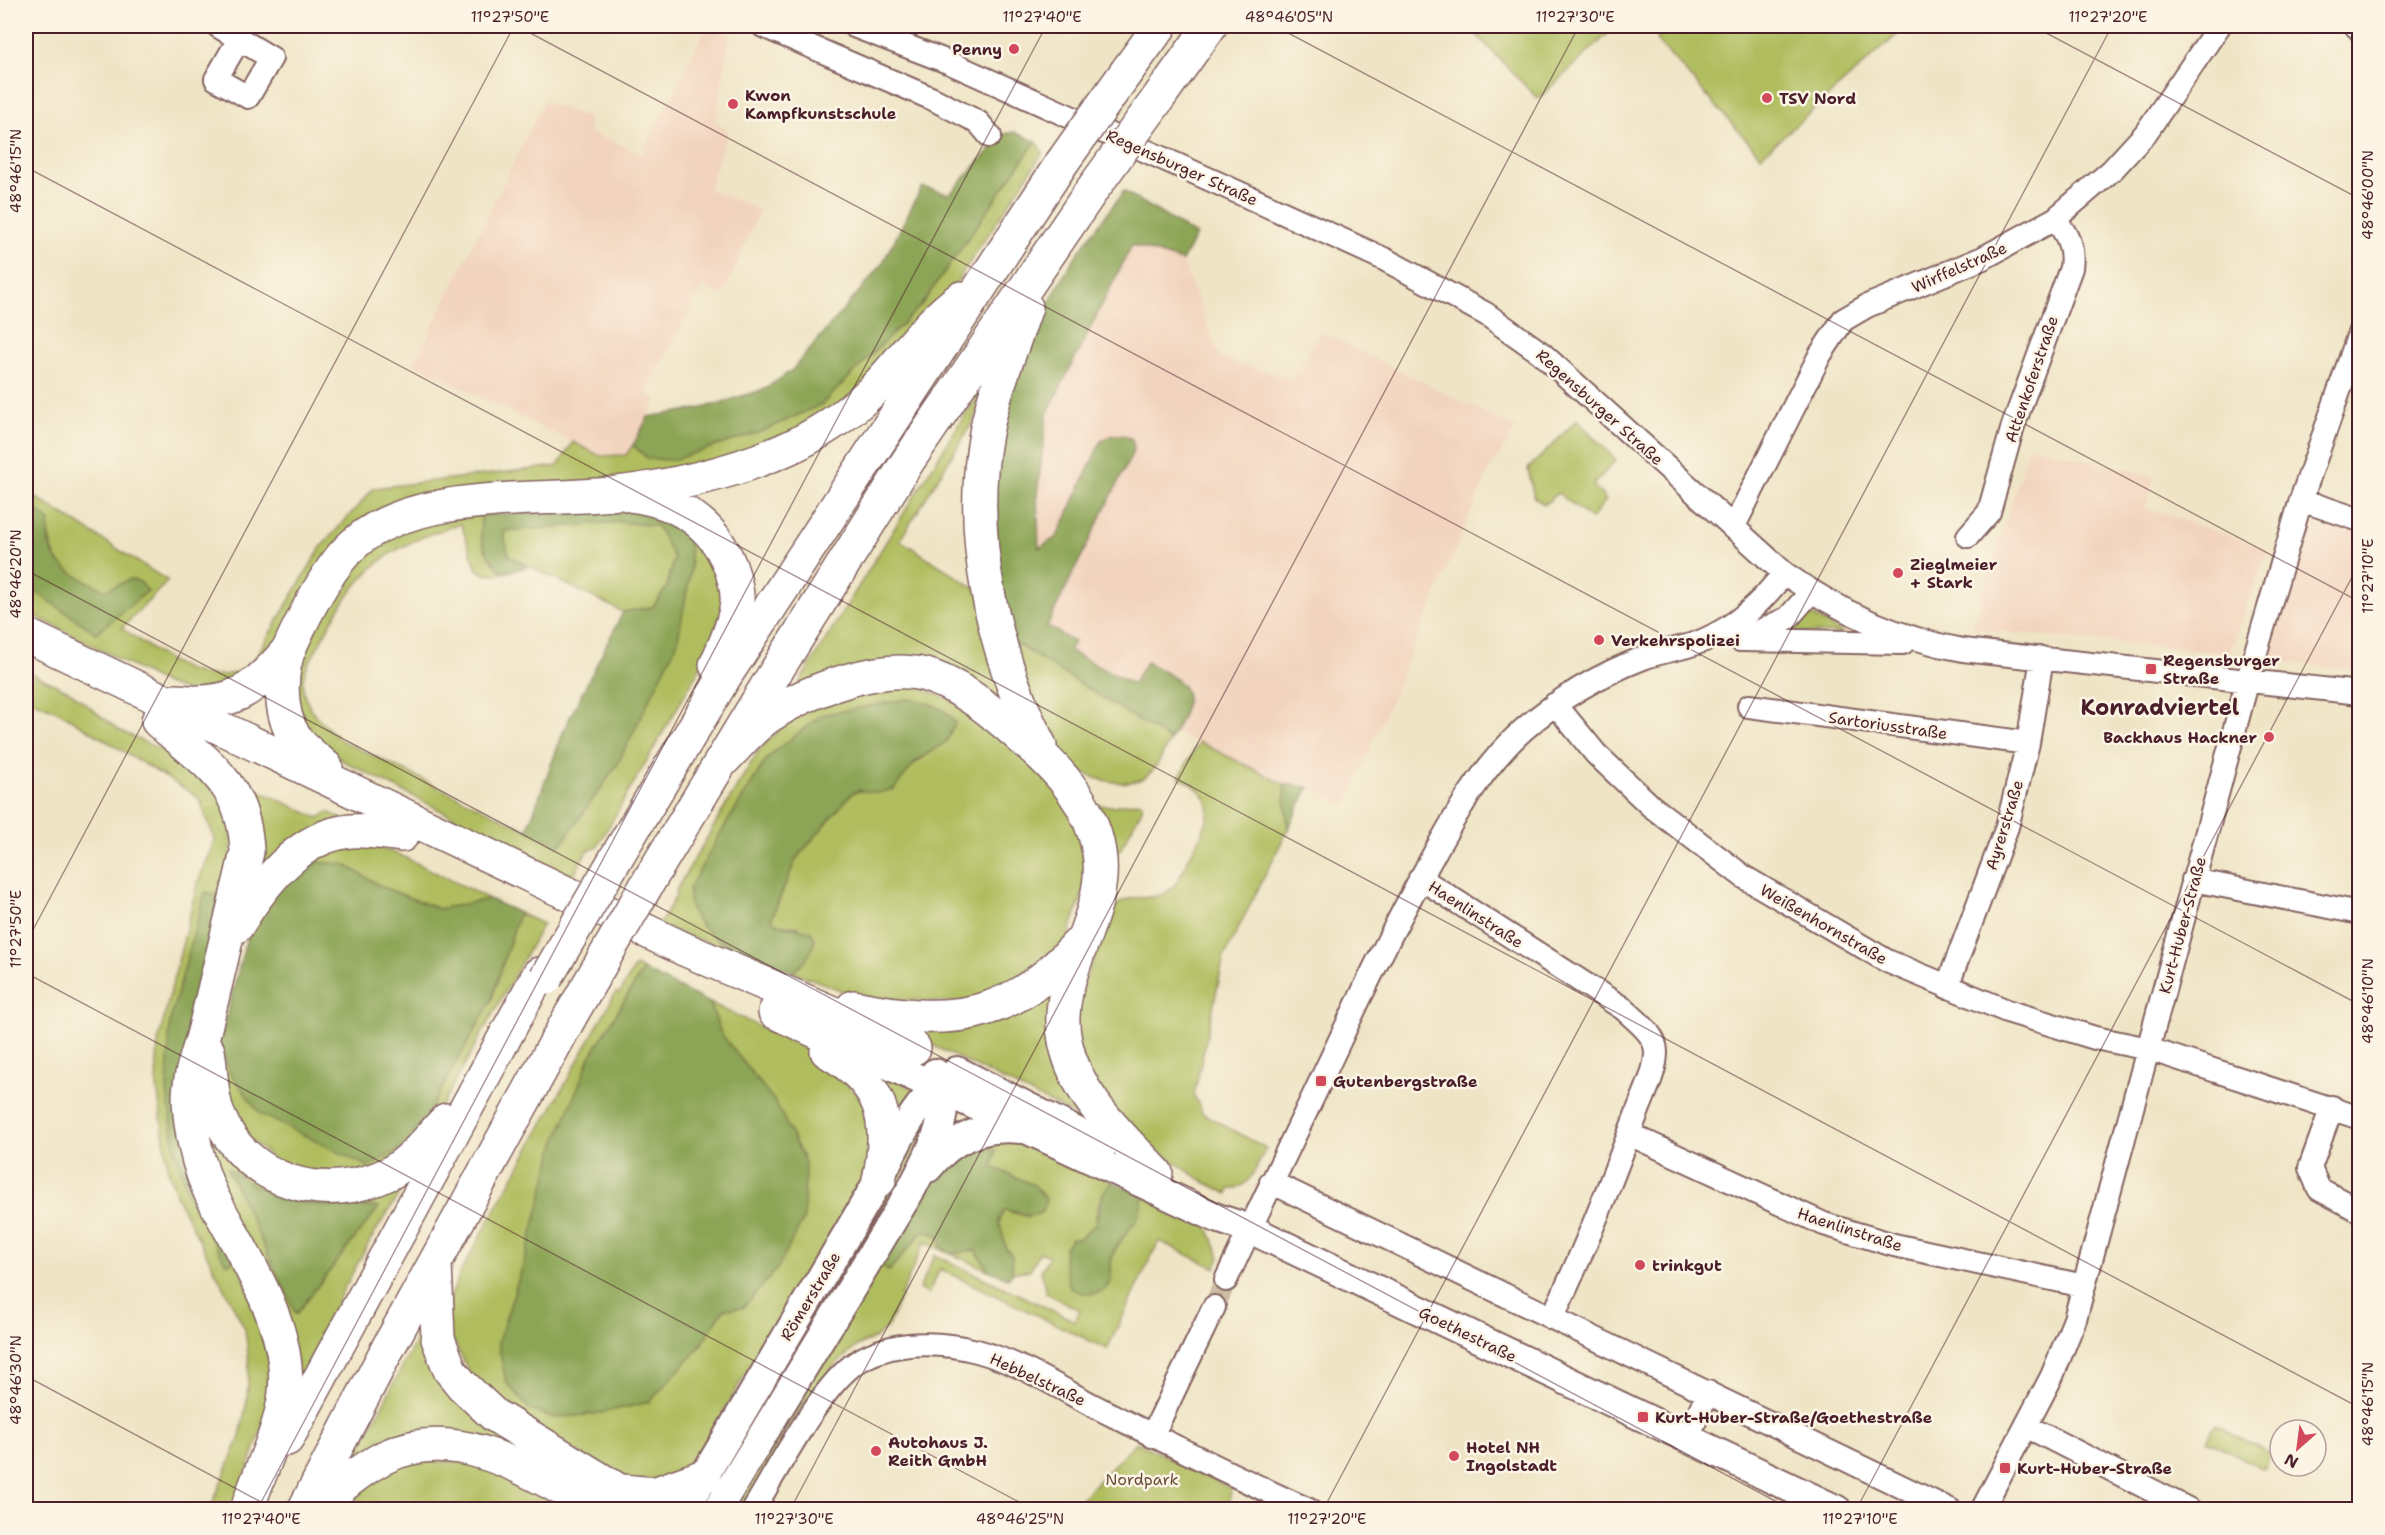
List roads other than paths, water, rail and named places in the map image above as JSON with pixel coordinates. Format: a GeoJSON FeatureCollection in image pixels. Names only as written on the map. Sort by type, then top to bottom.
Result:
{"type":"FeatureCollection","features":[{"type":"Feature","properties":{"kind":"highway"},"geometry":{"type":"LineString","coordinates":[[613,857],[725,676],[997,258],[1126,71],[1160,26]]}},
{"type":"Feature","properties":{"kind":"highway"},"geometry":{"type":"LineString","coordinates":[[304,1509],[435,1261],[571,1015],[720,763],[908,461],[1092,190],[1210,26]]}},
{"type":"Feature","properties":{"kind":"highway"},"geometry":{"type":"LineString","coordinates":[[248,1509],[478,1086],[701,702],[886,410],[961,298],[997,258]]}},
{"type":"Feature","properties":{"kind":"highway"},"geometry":{"type":"LineString","coordinates":[[1040,266],[995,398],[986,433],[981,528],[986,573],[1003,654],[1019,703],[1046,759]]}},
{"type":"Feature","properties":{"kind":"highway"},"geometry":{"type":"LineString","coordinates":[[160,710],[219,702],[242,695],[268,675],[288,650],[346,552],[363,536],[385,523],[403,515],[443,506],[613,494],[702,479],[739,468],[808,438],[838,419],[870,393],[939,314],[961,298]]}},
{"type":"Feature","properties":{"kind":"highway"},"geometry":{"type":"LineString","coordinates":[[613,494],[644,497],[681,509],[708,530],[726,556],[733,575],[737,601],[731,630],[701,702]]}},
{"type":"Feature","properties":{"kind":"highway"},"geometry":{"type":"LineString","coordinates":[[26,627],[56,649]]}},
{"type":"Feature","properties":{"kind":"highway"},"geometry":{"type":"LineString","coordinates":[[26,635],[56,649],[160,710],[402,835],[748,988],[914,1048]]}},
{"type":"Feature","properties":{"kind":"highway"},"geometry":{"type":"LineString","coordinates":[[288,650],[282,682],[289,726],[296,739],[350,788]]}},
{"type":"Feature","properties":{"kind":"highway"},"geometry":{"type":"LineString","coordinates":[[26,658],[350,788],[748,988],[863,1053]]}},
{"type":"Feature","properties":{"kind":"highway"},"geometry":{"type":"LineString","coordinates":[[720,763],[767,717],[797,700],[837,683],[895,673],[932,676],[963,692],[983,705],[1046,759],[1079,800],[1089,818],[1099,852],[1100,885],[1087,928],[1080,942],[1065,1006],[1065,1039],[1069,1057],[1090,1100],[1156,1173]]}},
{"type":"Feature","properties":{"kind":"highway"},"geometry":{"type":"LineString","coordinates":[[160,710],[227,783],[240,807],[246,825],[247,852],[204,1031],[192,1069],[189,1099],[200,1164],[212,1194],[261,1286],[275,1322],[284,1372],[285,1393],[273,1444],[248,1509]]}},
{"type":"Feature","properties":{"kind":"highway"},"geometry":{"type":"LineString","coordinates":[[225,947],[254,900],[275,874],[313,843],[349,831],[402,835]]}},
{"type":"Feature","properties":{"kind":"highway"},"geometry":{"type":"LineString","coordinates":[[748,988],[893,1015],[963,1015],[987,1009],[1024,993],[1056,970],[1080,942]]}},
{"type":"Feature","properties":{"kind":"highway"},"geometry":{"type":"LineString","coordinates":[[260,1509],[351,1331],[543,976]]}},
{"type":"Feature","properties":{"kind":"highway"},"geometry":{"type":"LineString","coordinates":[[748,988],[853,1068],[870,1085],[879,1103],[884,1122],[884,1155],[879,1180]]}},
{"type":"Feature","properties":{"kind":"highway"},"geometry":{"type":"LineString","coordinates":[[204,1031],[218,1114],[234,1142],[259,1167],[291,1182],[328,1188],[351,1187],[391,1172],[406,1162],[478,1086]]}},
{"type":"Feature","properties":{"kind":"highway"},"geometry":{"type":"LineString","coordinates":[[435,1261],[438,1339],[450,1370],[495,1415],[611,1500],[651,1509]]}},
{"type":"Feature","properties":{"kind":"highway"},"geometry":{"type":"LineString","coordinates":[[315,1509],[370,1465],[398,1451],[428,1444],[455,1446],[484,1452],[573,1500],[611,1500],[654,1494],[704,1476]]}},
{"type":"Feature","properties":{"kind":"main road"},"geometry":{"type":"LineString","coordinates":[[914,1048],[1226,1209],[1250,1229]]}},
{"type":"Feature","properties":{"kind":"main road"},"geometry":{"type":"LineString","coordinates":[[914,1048],[928,1063],[942,1088]]}},
{"type":"Feature","properties":{"kind":"main road"},"geometry":{"type":"LineString","coordinates":[[863,1053],[1217,1218],[1250,1229]]}},
{"type":"Feature","properties":{"kind":"main road","name":"Römerstraße"},"geometry":{"type":"LineString","coordinates":[[684,1509],[879,1180],[915,1113],[932,1094],[942,1088],[951,1083],[974,1080]]}},
{"type":"Feature","properties":{"kind":"main road","name":"Römerstraße"},"geometry":{"type":"LineString","coordinates":[[717,1509],[912,1188],[938,1132],[944,1107],[942,1088]]}},
{"type":"Feature","properties":{"kind":"main road"},"geometry":{"type":"LineString","coordinates":[[912,1188],[938,1155],[959,1140],[1001,1127],[1023,1129]]}},
{"type":"Feature","properties":{"kind":"main road","name":"Goethestraße"},"geometry":{"type":"LineString","coordinates":[[1250,1229],[1837,1509]]}},
{"type":"Feature","properties":{"kind":"street"},"geometry":{"type":"LineString","coordinates":[[218,26],[239,39]]}},
{"type":"Feature","properties":{"kind":"street"},"geometry":{"type":"LineString","coordinates":[[763,26],[933,99],[978,122],[990,136]]}},
{"type":"Feature","properties":{"kind":"street","name":"Regensburger Straße"},"geometry":{"type":"LineString","coordinates":[[854,26],[994,82],[1443,289],[1486,314],[1541,353],[1784,573],[1811,592],[1872,625],[1924,643],[2360,693]]}},
{"type":"Feature","properties":{"kind":"street","name":"Wirffelstraße"},"geometry":{"type":"LineString","coordinates":[[1733,528],[1820,355],[1843,320],[1860,309],[1983,258],[2055,219],[2112,170],[2145,134],[2219,26]]}},
{"type":"Feature","properties":{"kind":"street"},"geometry":{"type":"LineString","coordinates":[[2356,26],[2360,30]]}},
{"type":"Feature","properties":{"kind":"street","name":"Attenkoferstraße"},"geometry":{"type":"LineString","coordinates":[[1968,536],[1989,512],[2017,415],[2071,268],[2073,255],[2070,244],[2066,232],[2055,219]]}},
{"type":"Feature","properties":{"kind":"street","name":"Kurt-Huber-Straße"},"geometry":{"type":"LineString","coordinates":[[1982,1509],[2066,1343],[2084,1286],[2248,680],[2301,500],[2360,331]]}},
{"type":"Feature","properties":{"kind":"street"},"geometry":{"type":"LineString","coordinates":[[2301,500],[2360,520]]}},
{"type":"Feature","properties":{"kind":"street"},"geometry":{"type":"LineString","coordinates":[[1226,1280],[1378,959],[1420,878],[1473,788],[1497,757],[1522,731],[1555,704],[1614,671],[1643,658],[1701,641],[1735,624],[1763,601],[1784,573]]}},
{"type":"Feature","properties":{"kind":"street"},"geometry":{"type":"LineString","coordinates":[[1740,639],[1788,618],[1811,592]]}},
{"type":"Feature","properties":{"kind":"street"},"geometry":{"type":"LineString","coordinates":[[1701,641],[1740,639],[1924,643]]}},
{"type":"Feature","properties":{"kind":"street","name":"Ayrerstraße"},"geometry":{"type":"LineString","coordinates":[[1947,987],[2007,827],[2028,743],[2042,658]]}},
{"type":"Feature","properties":{"kind":"street","name":"Weißenhornstraße"},"geometry":{"type":"LineString","coordinates":[[1555,704],[1596,754],[1651,806],[1743,877],[1848,940],[1947,987],[2018,1014],[2095,1038],[2149,1049],[2360,1118]]}},
{"type":"Feature","properties":{"kind":"street","name":"Sartoriusstraße"},"geometry":{"type":"LineString","coordinates":[[1749,706],[2028,743]]}},
{"type":"Feature","properties":{"kind":"street","name":"Haenlinstraße"},"geometry":{"type":"LineString","coordinates":[[1420,878],[1624,1009],[1651,1035],[1657,1050],[1654,1067],[1629,1134],[1567,1286],[1551,1318]]}},
{"type":"Feature","properties":{"kind":"street"},"geometry":{"type":"LineString","coordinates":[[2193,880],[2360,913]]}},
{"type":"Feature","properties":{"kind":"street"},"geometry":{"type":"LineString","coordinates":[[2332,1107],[2310,1168],[2319,1189],[2360,1211]]}},
{"type":"Feature","properties":{"kind":"street","name":"Haenlinstraße"},"geometry":{"type":"LineString","coordinates":[[1629,1134],[1824,1224],[1894,1245],[2084,1286]]}},
{"type":"Feature","properties":{"kind":"street"},"geometry":{"type":"LineString","coordinates":[[1271,1182],[1950,1509]]}},
{"type":"Feature","properties":{"kind":"street"},"geometry":{"type":"LineString","coordinates":[[1152,1436],[1214,1307]]}},
{"type":"Feature","properties":{"kind":"street","name":"Hebbelstraße"},"geometry":{"type":"LineString","coordinates":[[753,1509],[830,1388],[855,1363],[888,1349],[930,1344],[978,1351],[1006,1361],[1152,1436],[1309,1509]]}},
{"type":"Feature","properties":{"kind":"street"},"geometry":{"type":"LineString","coordinates":[[1687,1439],[1708,1392]]}},
{"type":"Feature","properties":{"kind":"street"},"geometry":{"type":"LineString","coordinates":[[2026,1426],[2190,1509]]}},
{"type":"Feature","properties":{"kind":"tunnel"},"geometry":{"type":"LineString","coordinates":[[1214,1307],[1226,1280]]}},
{"type":"Feature","properties":{"kind":"place","name":"Penny"},"geometry":{"type":"Point","coordinates":[1014,49]}},
{"type":"Feature","properties":{"kind":"place","name":"TSV Nord"},"geometry":{"type":"Point","coordinates":[1767,98]}},
{"type":"Feature","properties":{"kind":"place","name":"Kwon Kampfkunstschule"},"geometry":{"type":"Point","coordinates":[733,104]}},
{"type":"Feature","properties":{"kind":"place","name":"Zieglmeier + Stark"},"geometry":{"type":"Point","coordinates":[1898,573]}},
{"type":"Feature","properties":{"kind":"place","name":"Verkehrspolizei"},"geometry":{"type":"Point","coordinates":[1599,640]}},
{"type":"Feature","properties":{"kind":"place","name":"Regensburger Straße"},"geometry":{"type":"Point","coordinates":[2151,669]}},
{"type":"Feature","properties":{"kind":"place","name":"Backhaus Hackner"},"geometry":{"type":"Point","coordinates":[2269,737]}},
{"type":"Feature","properties":{"kind":"place","name":"Gutenbergstraße"},"geometry":{"type":"Point","coordinates":[1321,1081]}},
{"type":"Feature","properties":{"kind":"place","name":"trinkgut"},"geometry":{"type":"Point","coordinates":[1640,1265]}},
{"type":"Feature","properties":{"kind":"place","name":"Kurt-Huber-Straße/Goethestraße"},"geometry":{"type":"Point","coordinates":[1643,1417]}},
{"type":"Feature","properties":{"kind":"place","name":"Autohaus J. Reith GmbH"},"geometry":{"type":"Point","coordinates":[876,1451]}},
{"type":"Feature","properties":{"kind":"place","name":"Hotel NH Ingolstadt"},"geometry":{"type":"Point","coordinates":[1454,1456]}},
{"type":"Feature","properties":{"kind":"place","name":"Kurt-Huber-Straße"},"geometry":{"type":"Point","coordinates":[2005,1468]}},
{"type":"Feature","properties":{"kind":"district","name":"Konradviertel"},"geometry":{"type":"Point","coordinates":[2160,707]}},
{"type":"Feature","properties":{"kind":"park label","name":"Nordpark"},"geometry":{"type":"Point","coordinates":[1142,1479]}}]}
